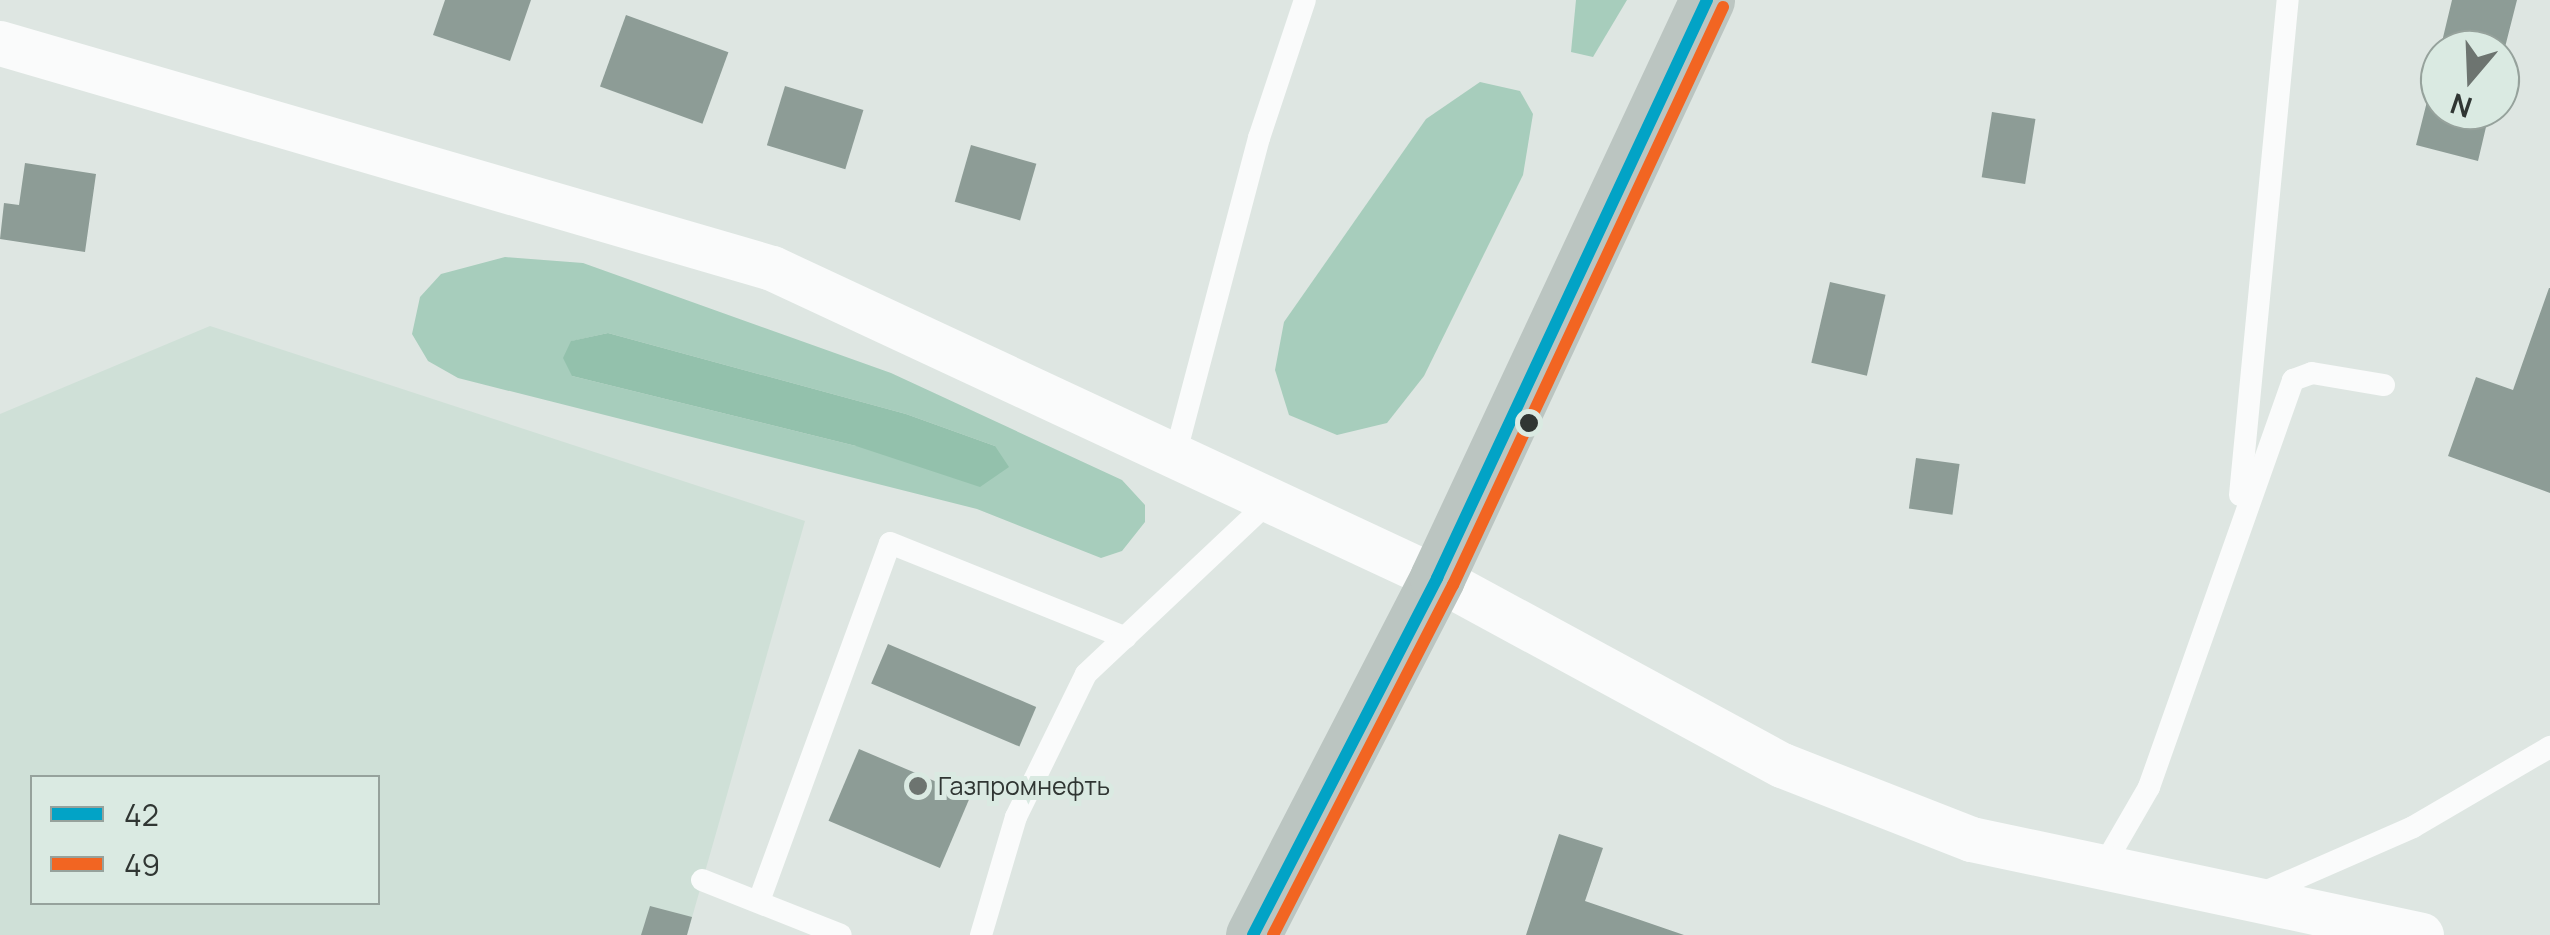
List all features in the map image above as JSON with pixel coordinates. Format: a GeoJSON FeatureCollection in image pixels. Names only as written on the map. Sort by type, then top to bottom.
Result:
{"type":"FeatureCollection","features":[{"type":"Feature","properties":{"kind":"main road"},"geometry":{"type":"LineString","coordinates":[[1253,935],[1437,578],[1707,0]]}},
{"type":"Feature","properties":{"kind":"street"},"geometry":{"type":"LineString","coordinates":[[0,44],[772,268],[1176,452],[1437,578],[1782,765],[1972,839],[2100,872],[2252,897],[2421,935]]}},
{"type":"Feature","properties":{"kind":"lane"},"geometry":{"type":"LineString","coordinates":[[1176,452],[1259,138],[1305,0]]}},
{"type":"Feature","properties":{"kind":"lane"},"geometry":{"type":"LineString","coordinates":[[2236,538],[2288,0]]}},
{"type":"Feature","properties":{"kind":"lane"},"geometry":{"type":"LineString","coordinates":[[2100,872],[2149,786],[2293,380],[2312,372],[2384,385]]}},
{"type":"Feature","properties":{"kind":"lane"},"geometry":{"type":"LineString","coordinates":[[981,935],[1016,817],[1052,732],[1086,674],[1272,499]]}},
{"type":"Feature","properties":{"kind":"lane"},"geometry":{"type":"LineString","coordinates":[[759,902],[890,544],[1126,638]]}},
{"type":"Feature","properties":{"kind":"lane"},"geometry":{"type":"LineString","coordinates":[[2252,897],[2412,827],[2550,747]]}},
{"type":"Feature","properties":{"kind":"lane"},"geometry":{"type":"LineString","coordinates":[[702,880],[841,935]]}},
{"type":"Feature","properties":{"kind":"shaded area"},"geometry":{"type":"Polygon","coordinates":[[[1576,0],[1627,0],[1593,57],[1571,52],[1576,0]]]}},
{"type":"Feature","properties":{"kind":"shaded area"},"geometry":{"type":"Polygon","coordinates":[[[1480,82],[1520,91],[1533,114],[1523,175],[1424,376],[1387,423],[1337,435],[1289,415],[1275,370],[1284,322],[1426,119],[1480,82]]]}},
{"type":"Feature","properties":{"kind":"shaded area"},"geometry":{"type":"Polygon","coordinates":[[[505,257],[583,263],[891,373],[1122,480],[1145,505],[1145,522],[1122,551],[1101,558],[977,509],[458,378],[428,361],[412,334],[420,297],[441,274],[505,257]],[[608,333],[572,341],[572,376],[856,446],[995,446],[906,414],[608,333]]]}},
{"type":"Feature","properties":{"kind":"shaded area"},"geometry":{"type":"Polygon","coordinates":[[[210,326],[805,521],[687,935],[0,935],[0,414],[210,326]]]}},
{"type":"Feature","properties":{"kind":"shaded area"},"geometry":{"type":"Polygon","coordinates":[[[608,333],[906,414],[995,446],[1009,467],[980,487],[856,446],[572,376],[563,358],[571,341],[608,333]]]}},
{"type":"Feature","properties":{"kind":"building"},"geometry":{"type":"Polygon","coordinates":[[[445,0],[531,0],[510,61],[433,35],[445,0]]]}},
{"type":"Feature","properties":{"kind":"building"},"geometry":{"type":"Polygon","coordinates":[[[2452,0],[2517,0],[2509,30],[2445,30],[2452,0]]]}},
{"type":"Feature","properties":{"kind":"building"},"geometry":{"type":"Polygon","coordinates":[[[626,15],[728,52],[702,124],[600,86],[626,15]]]}},
{"type":"Feature","properties":{"kind":"building"},"geometry":{"type":"Polygon","coordinates":[[[785,86],[863,110],[845,169],[767,145],[785,86]]]}},
{"type":"Feature","properties":{"kind":"building"},"geometry":{"type":"Polygon","coordinates":[[[1992,112],[2035,119],[2025,184],[1982,177],[1992,112]]]}},
{"type":"Feature","properties":{"kind":"building"},"geometry":{"type":"Polygon","coordinates":[[[2420,129],[2485,130],[2478,161],[2416,145],[2420,129]]]}},
{"type":"Feature","properties":{"kind":"building"},"geometry":{"type":"Polygon","coordinates":[[[971,145],[1036,164],[1020,220],[955,202],[971,145]]]}},
{"type":"Feature","properties":{"kind":"building"},"geometry":{"type":"Polygon","coordinates":[[[25,163],[96,174],[85,252],[0,239],[4,203],[19,205],[25,163]]]}},
{"type":"Feature","properties":{"kind":"building"},"geometry":{"type":"Polygon","coordinates":[[[1830,282],[1886,295],[1867,376],[1811,363],[1830,282]]]}},
{"type":"Feature","properties":{"kind":"building"},"geometry":{"type":"Polygon","coordinates":[[[2549,288],[2550,493],[2448,456],[2476,377],[2513,390],[2549,288]]]}},
{"type":"Feature","properties":{"kind":"building"},"geometry":{"type":"Polygon","coordinates":[[[1916,458],[1960,464],[1952,515],[1909,509],[1916,458]]]}},
{"type":"Feature","properties":{"kind":"building"},"geometry":{"type":"Polygon","coordinates":[[[888,644],[1036,707],[1019,746],[871,684],[888,644]]]}},
{"type":"Feature","properties":{"kind":"building"},"geometry":{"type":"Polygon","coordinates":[[[859,749],[970,796],[940,868],[829,821],[859,749]]]}},
{"type":"Feature","properties":{"kind":"building"},"geometry":{"type":"Polygon","coordinates":[[[1559,834],[1603,848],[1585,901],[1684,935],[1526,935],[1559,834]]]}},
{"type":"Feature","properties":{"kind":"building"},"geometry":{"type":"Polygon","coordinates":[[[650,906],[692,917],[687,935],[641,935],[650,906]]]}},
{"type":"Feature","properties":{"kind":"transit line","name":"42"},"geometry":{"type":"LineString","coordinates":[[1253,935],[1437,578],[1707,0]]}},
{"type":"Feature","properties":{"kind":"transit line","name":"49"},"geometry":{"type":"LineString","coordinates":[[1273,935],[1453,585],[1723,7]]}},
{"type":"Feature","properties":{"kind":"place","name":"Газпромнефть"},"geometry":{"type":"Point","coordinates":[918,786]}}]}
